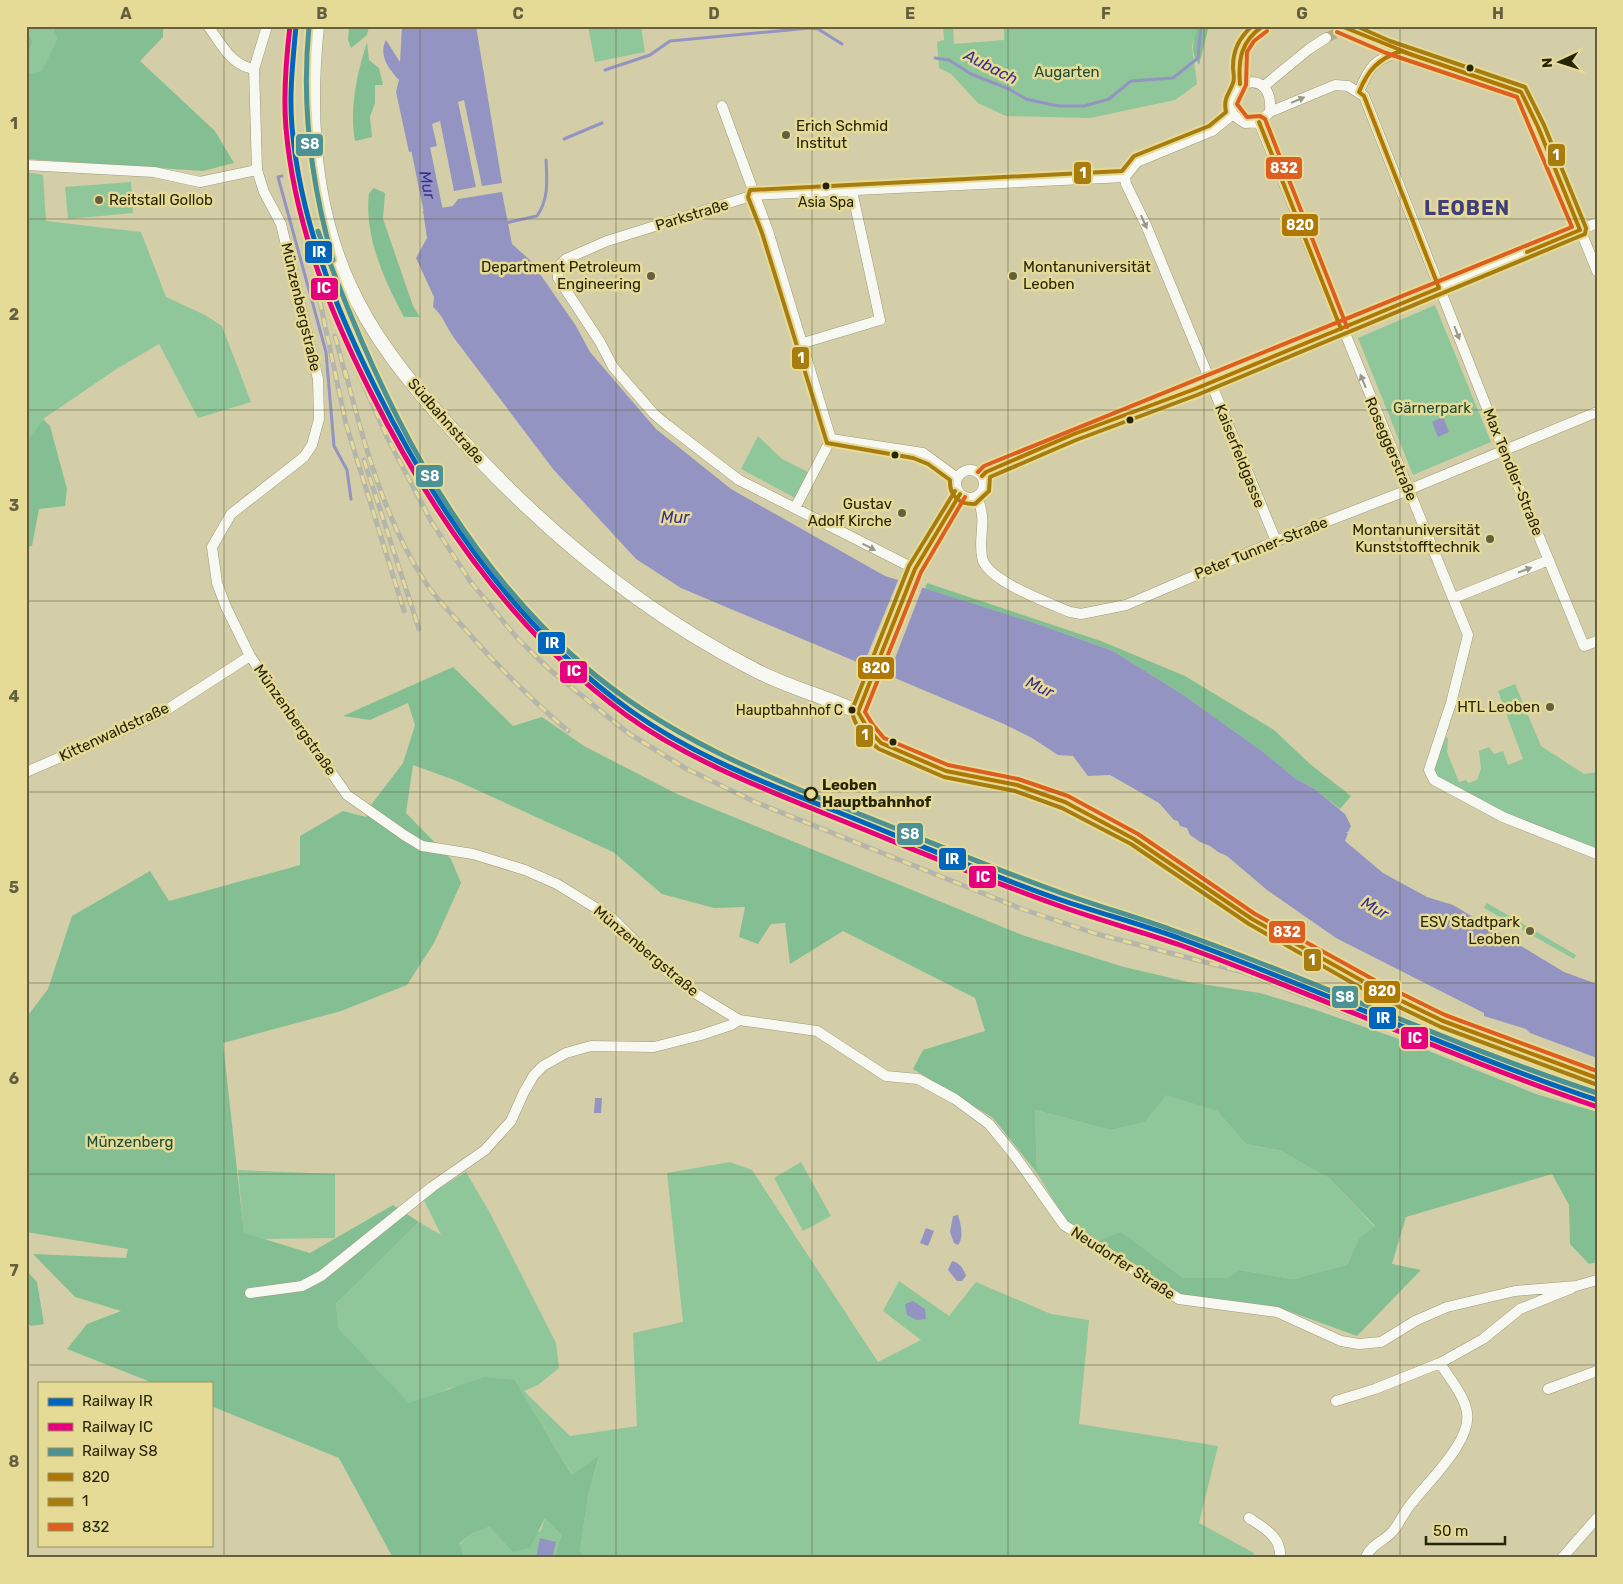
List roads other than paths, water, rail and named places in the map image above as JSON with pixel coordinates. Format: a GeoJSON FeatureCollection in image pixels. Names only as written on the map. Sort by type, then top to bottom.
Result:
{"type":"FeatureCollection","features":[{"type":"Feature","properties":{"kind":"main road","name":"Südbahnstraße"},"geometry":{"type":"LineString","coordinates":[[317,26],[311,88],[312,121],[315,156],[327,216],[348,282],[372,327],[407,376],[493,476],[599,571],[683,629],[751,668],[784,684],[858,712]]}},
{"type":"Feature","properties":{"kind":"main road"},"geometry":{"type":"LineString","coordinates":[[858,712],[865,727],[881,743],[946,771],[1017,785],[1065,802],[1102,820],[1134,839],[1252,919],[1408,1006],[1443,1021],[1597,1078]]}},
{"type":"Feature","properties":{"kind":"street"},"geometry":{"type":"LineString","coordinates":[[208,26],[233,59],[242,67],[254,69]]}},
{"type":"Feature","properties":{"kind":"street","name":"Münzenbergstraße"},"geometry":{"type":"LineString","coordinates":[[267,26],[254,69],[257,170],[264,192],[281,224],[295,278],[318,379],[319,419],[312,445],[304,457],[231,514],[212,548],[220,591],[250,656],[347,795],[422,846],[473,854],[525,870],[557,884],[612,918],[660,966],[690,990],[739,1020]]}},
{"type":"Feature","properties":{"kind":"street"},"geometry":{"type":"LineString","coordinates":[[1264,86],[1309,48],[1326,38]]}},
{"type":"Feature","properties":{"kind":"street"},"geometry":{"type":"LineString","coordinates":[[1270,112],[1271,97],[1264,86],[1254,82],[1240,84],[1231,96],[1233,114],[1245,123],[1259,122],[1270,112],[1335,85],[1345,85],[1360,92],[1372,64],[1401,51],[1521,92],[1538,127],[1597,271]]}},
{"type":"Feature","properties":{"kind":"street","name":"Max Tendler-Straße"},"geometry":{"type":"LineString","coordinates":[[1360,92],[1364,96],[1503,449],[1584,646],[1597,641]]}},
{"type":"Feature","properties":{"kind":"street"},"geometry":{"type":"LineString","coordinates":[[722,106],[768,231],[831,439],[795,508],[913,574]]}},
{"type":"Feature","properties":{"kind":"street"},"geometry":{"type":"LineString","coordinates":[[1125,177],[1137,162],[1212,131],[1233,114]]}},
{"type":"Feature","properties":{"kind":"street","name":"Roseggerstraße"},"geometry":{"type":"LineString","coordinates":[[1259,122],[1341,329],[1466,629],[1468,641],[1438,727],[1430,770],[1434,780],[1503,817],[1597,854]]}},
{"type":"Feature","properties":{"kind":"street"},"geometry":{"type":"LineString","coordinates":[[26,165],[154,172],[200,182],[257,170]]}},
{"type":"Feature","properties":{"kind":"street","name":"Parkstraße"},"geometry":{"type":"LineString","coordinates":[[795,508],[739,480],[654,414],[612,367],[600,342],[558,278],[558,267],[566,259],[608,241],[754,195],[1125,177]]}},
{"type":"Feature","properties":{"kind":"street","name":"Kaiserfeldgasse"},"geometry":{"type":"LineString","coordinates":[[1125,177],[1126,184],[1146,225],[1276,541]]}},
{"type":"Feature","properties":{"kind":"street"},"geometry":{"type":"LineString","coordinates":[[803,343],[880,320],[852,191]]}},
{"type":"Feature","properties":{"kind":"street"},"geometry":{"type":"LineString","coordinates":[[982,476],[1012,460],[1074,434],[1210,382],[1597,223]]}},
{"type":"Feature","properties":{"kind":"street","name":"Peter Tunner-Straße"},"geometry":{"type":"LineString","coordinates":[[977,497],[984,516],[982,551],[984,565],[997,577],[1070,612],[1081,614],[1126,605],[1276,541],[1408,490],[1503,449],[1597,412]]}},
{"type":"Feature","properties":{"kind":"street"},"geometry":{"type":"LineString","coordinates":[[831,439],[923,453],[957,478]]}},
{"type":"Feature","properties":{"kind":"street"},"geometry":{"type":"LineString","coordinates":[[967,470],[982,476],[984,488],[977,497],[969,498],[960,494],[956,486],[957,478],[967,470]]}},
{"type":"Feature","properties":{"kind":"street"},"geometry":{"type":"LineString","coordinates":[[858,712],[913,574],[960,494]]}},
{"type":"Feature","properties":{"kind":"street"},"geometry":{"type":"LineString","coordinates":[[1454,598],[1549,560]]}},
{"type":"Feature","properties":{"kind":"street","name":"Kittenwaldstraße"},"geometry":{"type":"LineString","coordinates":[[26,772],[168,709],[250,656]]}},
{"type":"Feature","properties":{"kind":"street"},"geometry":{"type":"LineString","coordinates":[[250,1293],[302,1286],[321,1276],[405,1208],[485,1150],[511,1121],[534,1075],[543,1066],[566,1053],[591,1046],[654,1047],[701,1035],[739,1020]]}},
{"type":"Feature","properties":{"kind":"street","name":"Neudorfer Straße"},"geometry":{"type":"LineString","coordinates":[[739,1020],[817,1031],[886,1076],[918,1079],[955,1099],[989,1124],[1015,1156],[1064,1225],[1179,1299],[1277,1312],[1341,1341],[1359,1344],[1380,1342],[1415,1321],[1447,1307],[1515,1291],[1576,1286],[1597,1280]]}},
{"type":"Feature","properties":{"kind":"street"},"geometry":{"type":"LineString","coordinates":[[1336,1401],[1375,1389],[1440,1363],[1483,1339],[1520,1309],[1554,1297],[1576,1286]]}},
{"type":"Feature","properties":{"kind":"street"},"geometry":{"type":"LineString","coordinates":[[1366,1556],[1369,1549],[1392,1533],[1408,1508],[1446,1464],[1466,1428],[1468,1415],[1464,1402],[1440,1363]]}},
{"type":"Feature","properties":{"kind":"street"},"geometry":{"type":"LineString","coordinates":[[1548,1389],[1597,1371]]}},
{"type":"Feature","properties":{"kind":"street"},"geometry":{"type":"LineString","coordinates":[[1249,1518],[1272,1534],[1281,1548],[1280,1558]]}},
{"type":"Feature","properties":{"kind":"street"},"geometry":{"type":"LineString","coordinates":[[1562,1558],[1597,1518]]}},
{"type":"Feature","properties":{"kind":"water","name":"Mur"},"geometry":{"type":"Polygon","coordinates":[[[402,26],[476,26],[502,183],[482,186],[464,100],[458,102],[476,187],[454,191],[440,121],[432,124],[437,146],[409,152],[396,92],[399,80],[388,66],[383,51],[386,40],[400,62],[402,26]]]}},
{"type":"Feature","properties":{"kind":"water"},"geometry":{"type":"Polygon","coordinates":[[[502,192],[512,244],[531,261],[576,326],[590,352],[656,429],[731,489],[885,576],[1035,623],[1113,651],[1182,694],[1262,751],[1296,779],[1315,789],[1345,814],[1351,826],[1348,832],[1345,832],[1348,833],[1345,841],[1383,873],[1427,897],[1453,905],[1564,972],[1597,984],[1597,1058],[1530,1033],[1526,1029],[1484,1016],[1484,1013],[1336,938],[1267,890],[1227,856],[1190,835],[1187,828],[1180,826],[1178,821],[1174,820],[1159,803],[1110,775],[1088,776],[1073,756],[1058,755],[1032,738],[1004,724],[681,588],[636,559],[553,469],[454,338],[442,317],[433,307],[434,297],[416,258],[427,238],[423,211],[453,206],[458,199],[502,192]]]}},
{"type":"Feature","properties":{"kind":"water"},"geometry":{"type":"Polygon","coordinates":[[[1443,417],[1449,432],[1438,437],[1432,422],[1443,417]]]}},
{"type":"Feature","properties":{"kind":"water"},"geometry":{"type":"Polygon","coordinates":[[[595,1098],[602,1098],[601,1113],[594,1113],[595,1098]]]}},
{"type":"Feature","properties":{"kind":"water"},"geometry":{"type":"Polygon","coordinates":[[[958,1215],[961,1235],[958,1245],[954,1243],[950,1232],[953,1216],[958,1215]]]}},
{"type":"Feature","properties":{"kind":"water"},"geometry":{"type":"Polygon","coordinates":[[[926,1228],[934,1231],[928,1246],[920,1243],[926,1228]]]}},
{"type":"Feature","properties":{"kind":"water"},"geometry":{"type":"Polygon","coordinates":[[[952,1261],[964,1271],[966,1276],[962,1281],[957,1281],[948,1270],[952,1261]]]}},
{"type":"Feature","properties":{"kind":"water"},"geometry":{"type":"Polygon","coordinates":[[[913,1301],[925,1309],[926,1319],[917,1320],[907,1315],[905,1304],[913,1301]]]}},
{"type":"Feature","properties":{"kind":"water"},"geometry":{"type":"Polygon","coordinates":[[[540,1538],[556,1542],[552,1558],[536,1558],[540,1538]]]}},
{"type":"Feature","properties":{"kind":"waterway","name":"Aubach"},"geometry":{"type":"LineString","coordinates":[[935,58],[949,60],[971,74],[1009,89],[1026,99],[1058,106],[1084,106],[1109,99],[1131,81],[1173,78],[1198,58],[1201,26]]}},
{"type":"Feature","properties":{"kind":"waterway","name":"Aubach"},"geometry":{"type":"LineString","coordinates":[[605,70],[650,55],[670,41],[811,28],[818,29],[842,44]]}},
{"type":"Feature","properties":{"kind":"waterway","name":"Aubach"},"geometry":{"type":"LineString","coordinates":[[564,139],[602,123]]}},
{"type":"Feature","properties":{"kind":"waterway","name":"Mur"},"geometry":{"type":"LineString","coordinates":[[416,126],[438,234]]}},
{"type":"Feature","properties":{"kind":"waterway"},"geometry":{"type":"LineString","coordinates":[[505,223],[537,216],[541,210],[547,182],[546,160]]}},
{"type":"Feature","properties":{"kind":"waterway"},"geometry":{"type":"LineString","coordinates":[[282,176],[278,177],[326,352],[334,446],[347,470],[351,499]]}},
{"type":"Feature","properties":{"kind":"tunnel"},"geometry":{"type":"LineString","coordinates":[[1326,38],[1352,26]]}},
{"type":"Feature","properties":{"kind":"railway"},"geometry":{"type":"LineString","coordinates":[[314,241],[337,319],[355,365],[387,437],[431,521],[470,581],[517,638],[550,670],[628,733],[685,768],[755,802],[1022,909],[1097,934],[1243,972],[1507,1076],[1597,1106]]}},
{"type":"Feature","properties":{"kind":"railway"},"geometry":{"type":"LineString","coordinates":[[316,283],[346,424],[404,611]]}},
{"type":"Feature","properties":{"kind":"railway"},"geometry":{"type":"LineString","coordinates":[[335,336],[346,377]]}},
{"type":"Feature","properties":{"kind":"railway"},"geometry":{"type":"LineString","coordinates":[[345,370],[367,451],[386,506],[410,557],[428,587],[489,656],[568,731]]}},
{"type":"Feature","properties":{"kind":"railway"},"geometry":{"type":"LineString","coordinates":[[364,460],[419,629]]}},
{"type":"Feature","properties":{"kind":"rail line","name":"IC"},"geometry":{"type":"LineString","coordinates":[[290,26],[285,102],[290,163],[305,230],[315,263],[340,328],[394,437],[448,526],[512,609],[547,647],[585,682],[626,715],[675,746],[726,772],[779,795],[1000,884],[1072,910],[1180,945],[1490,1068],[1595,1106]]}},
{"type":"Feature","properties":{"kind":"rail line","name":"IR"},"geometry":{"type":"LineString","coordinates":[[296,26],[291,102],[296,162],[311,229],[347,327],[400,435],[454,524],[484,566],[517,606],[552,644],[590,679],[655,727],[705,755],[758,780],[1005,880],[1184,940],[1441,1042],[1597,1100]]}},
{"type":"Feature","properties":{"kind":"rail line","name":"S8"},"geometry":{"type":"LineString","coordinates":[[309,27],[306,86],[307,116],[319,202],[333,260]]}},
{"type":"Feature","properties":{"kind":"rail line","name":"S8"},"geometry":{"type":"LineString","coordinates":[[318,231],[365,350],[392,408],[456,519],[494,571],[535,619],[582,664],[647,713],[682,734],[754,770],[961,855],[1056,891],[1225,949],[1490,1055],[1597,1093]]}},
{"type":"Feature","properties":{"kind":"place","name":"Erich Schmid Institut"},"geometry":{"type":"Point","coordinates":[786,135]}},
{"type":"Feature","properties":{"kind":"place","name":"Asia Spa"},"geometry":{"type":"Point","coordinates":[826,186]}},
{"type":"Feature","properties":{"kind":"place","name":"Reitstall Gollob"},"geometry":{"type":"Point","coordinates":[99,200]}},
{"type":"Feature","properties":{"kind":"place","name":"Department Petroleum Engineering"},"geometry":{"type":"Point","coordinates":[651,276]}},
{"type":"Feature","properties":{"kind":"place","name":"Montanuniversität Leoben"},"geometry":{"type":"Point","coordinates":[1013,276]}},
{"type":"Feature","properties":{"kind":"place","name":"Gustav Adolf Kirche"},"geometry":{"type":"Point","coordinates":[902,513]}},
{"type":"Feature","properties":{"kind":"place","name":"Montanuniversität Kunststofftechnik"},"geometry":{"type":"Point","coordinates":[1490,539]}},
{"type":"Feature","properties":{"kind":"place","name":"HTL Leoben"},"geometry":{"type":"Point","coordinates":[1550,707]}},
{"type":"Feature","properties":{"kind":"place","name":"Hauptbahnhof C"},"geometry":{"type":"Point","coordinates":[852,710]}},
{"type":"Feature","properties":{"kind":"place","name":"Leoben Hauptbahnhof"},"geometry":{"type":"Point","coordinates":[811,794]}},
{"type":"Feature","properties":{"kind":"place","name":"ESV Stadtpark Leoben"},"geometry":{"type":"Point","coordinates":[1530,931]}},
{"type":"Feature","properties":{"kind":"district","name":"LEOBEN"},"geometry":{"type":"Point","coordinates":[1467,208]}},
{"type":"Feature","properties":{"kind":"park label","name":"Augarten"},"geometry":{"type":"Point","coordinates":[1067,72]}},
{"type":"Feature","properties":{"kind":"park label","name":"Gärnerpark"},"geometry":{"type":"Point","coordinates":[1432,408]}},
{"type":"Feature","properties":{"kind":"park label","name":"Münzenberg"},"geometry":{"type":"Point","coordinates":[130,1142]}}]}
